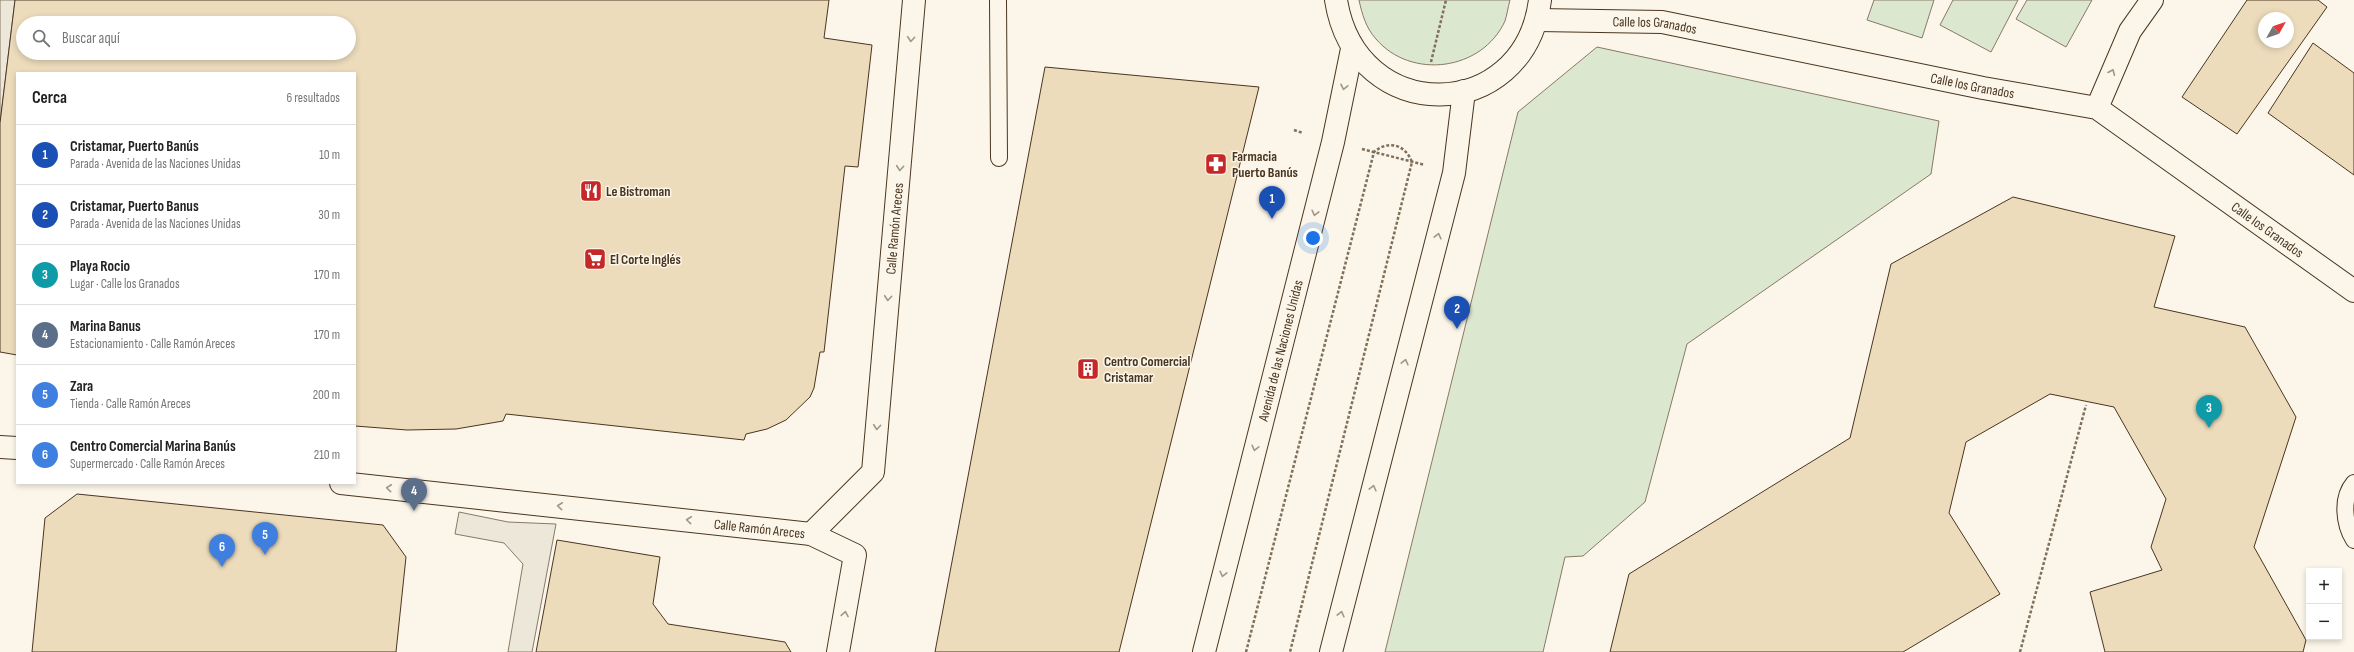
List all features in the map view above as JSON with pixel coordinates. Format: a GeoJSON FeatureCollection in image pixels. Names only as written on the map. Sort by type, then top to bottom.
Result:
{"type":"FeatureCollection","features":[{"type":"Feature","properties":{"kind":"street","name":"Calle Ramón Areces"},"geometry":{"type":"LineString","coordinates":[[350,484],[811,534],[873,472],[914,0]]}},
{"type":"Feature","properties":{"kind":"street"},"geometry":{"type":"LineString","coordinates":[[1336,0],[1339,21],[1352,49],[1371,70],[1396,86],[1423,94],[1444,94],[1464,91],[1489,81],[1510,65],[1527,44],[1539,10]]}},
{"type":"Feature","properties":{"kind":"street"},"geometry":{"type":"LineString","coordinates":[[2098,108],[2130,31],[2152,0]]}},
{"type":"Feature","properties":{"kind":"street","name":"Calle los Granados"},"geometry":{"type":"LineString","coordinates":[[1539,10],[1662,22],[1983,88],[2098,108],[2354,291]]}},
{"type":"Feature","properties":{"kind":"street","name":"Avenida de las Naciones Unidas"},"geometry":{"type":"LineString","coordinates":[[1204,652],[1333,142],[1352,49]]}},
{"type":"Feature","properties":{"kind":"street"},"geometry":{"type":"LineString","coordinates":[[1331,652],[1454,173],[1464,91]]}},
{"type":"Feature","properties":{"kind":"street"},"geometry":{"type":"LineString","coordinates":[[0,446],[16,448]]}},
{"type":"Feature","properties":{"kind":"street"},"geometry":{"type":"LineString","coordinates":[[811,534],[855,555],[838,652]]}},
{"type":"Feature","properties":{"kind":"lane"},"geometry":{"type":"LineString","coordinates":[[998,0],[999,158]]}},
{"type":"Feature","properties":{"kind":"lane"},"geometry":{"type":"LineString","coordinates":[[2354,483],[2346,500],[2346,524],[2354,540]]}},
{"type":"Feature","properties":{"kind":"path"},"geometry":{"type":"LineString","coordinates":[[1423,94],[1446,0]]}},
{"type":"Feature","properties":{"kind":"path"},"geometry":{"type":"LineString","coordinates":[[1294,130],[1333,142],[1454,173]]}},
{"type":"Feature","properties":{"kind":"path"},"geometry":{"type":"LineString","coordinates":[[1246,652],[1374,152],[1385,145],[1399,146],[1409,155],[1412,162],[1290,652]]}},
{"type":"Feature","properties":{"kind":"path"},"geometry":{"type":"LineString","coordinates":[[2020,652],[2086,405]]}},
{"type":"Feature","properties":{"kind":"green space"},"geometry":{"type":"Polygon","coordinates":[[[1359,0],[1510,0],[1505,21],[1494,38],[1480,51],[1463,59],[1445,64],[1426,65],[1408,61],[1391,52],[1376,39],[1365,21],[1359,0]]]}},
{"type":"Feature","properties":{"kind":"green space"},"geometry":{"type":"Polygon","coordinates":[[[1874,0],[1934,0],[1922,38],[1867,20],[1874,0]]]}},
{"type":"Feature","properties":{"kind":"green space"},"geometry":{"type":"Polygon","coordinates":[[[1953,0],[2018,0],[1991,52],[1940,25],[1953,0]]]}},
{"type":"Feature","properties":{"kind":"green space"},"geometry":{"type":"Polygon","coordinates":[[[2027,0],[2092,0],[2066,47],[2016,19],[2027,0]]]}},
{"type":"Feature","properties":{"kind":"green space"},"geometry":{"type":"Polygon","coordinates":[[[1597,47],[1939,121],[1931,174],[1687,344],[1645,502],[1583,556],[1565,557],[1543,652],[1385,652],[1518,112],[1597,47]]]}},
{"type":"Feature","properties":{"kind":"shaded area"},"geometry":{"type":"Polygon","coordinates":[[[0,0],[15,0],[0,123],[0,0]]]}},
{"type":"Feature","properties":{"kind":"shaded area"},"geometry":{"type":"Polygon","coordinates":[[[459,512],[508,522],[556,524],[532,652],[508,652],[523,564],[504,543],[455,534],[459,512]]]}},
{"type":"Feature","properties":{"kind":"building","name":"El Corte Inglés"},"geometry":{"type":"Polygon","coordinates":[[[15,0],[829,0],[824,38],[872,45],[858,167],[845,166],[824,352],[820,352],[814,388],[810,397],[786,420],[767,429],[746,434],[744,440],[506,414],[503,421],[456,429],[407,430],[356,426],[356,72],[16,72],[16,355],[0,352],[0,123],[15,0]]]}},
{"type":"Feature","properties":{"kind":"building"},"geometry":{"type":"Polygon","coordinates":[[[2247,0],[2318,0],[2327,7],[2237,134],[2182,97],[2247,0]]]}},
{"type":"Feature","properties":{"kind":"building"},"geometry":{"type":"Polygon","coordinates":[[[2313,43],[2354,73],[2354,175],[2268,113],[2313,43]]]}},
{"type":"Feature","properties":{"kind":"building","name":"Centro Comercial Cristamar"},"geometry":{"type":"Polygon","coordinates":[[[1045,67],[1259,87],[1119,652],[935,652],[1045,67]]]}},
{"type":"Feature","properties":{"kind":"building"},"geometry":{"type":"Polygon","coordinates":[[[2013,197],[2175,236],[2154,307],[2245,327],[2296,417],[2254,547],[2306,640],[2303,652],[2105,652],[2090,592],[2162,570],[2151,547],[2166,499],[2114,407],[2050,394],[1966,442],[1949,513],[2000,594],[1903,652],[1610,652],[1629,574],[1850,438],[1891,264],[2013,197]]]}},
{"type":"Feature","properties":{"kind":"building"},"geometry":{"type":"Polygon","coordinates":[[[77,494],[383,525],[406,557],[396,652],[32,652],[45,518],[77,494]]]}},
{"type":"Feature","properties":{"kind":"building"},"geometry":{"type":"Polygon","coordinates":[[[557,540],[660,557],[653,604],[668,624],[785,642],[791,652],[536,652],[557,540]]]}},
{"type":"Feature","properties":{"kind":"place","name":"Farmacia Puerto Banús"},"geometry":{"type":"Point","coordinates":[1216,164]}},
{"type":"Feature","properties":{"kind":"place","name":"Le Bistroman"},"geometry":{"type":"Point","coordinates":[591,191]}},
{"type":"Feature","properties":{"kind":"place","name":"Cristamar, Puerto Banús"},"geometry":{"type":"Point","coordinates":[1272,219]}},
{"type":"Feature","properties":{"kind":"place","name":"El Corte Inglés"},"geometry":{"type":"Point","coordinates":[595,259]}},
{"type":"Feature","properties":{"kind":"place","name":"Cristamar, Puerto Banus"},"geometry":{"type":"Point","coordinates":[1457,329]}},
{"type":"Feature","properties":{"kind":"place","name":"Centro Comercial Cristamar"},"geometry":{"type":"Point","coordinates":[1088,369]}},
{"type":"Feature","properties":{"kind":"place","name":"Playa Rocio"},"geometry":{"type":"Point","coordinates":[2209,428]}},
{"type":"Feature","properties":{"kind":"place","name":"Marina Banus"},"geometry":{"type":"Point","coordinates":[414,511]}},
{"type":"Feature","properties":{"kind":"place","name":"Zara"},"geometry":{"type":"Point","coordinates":[265,555]}},
{"type":"Feature","properties":{"kind":"place","name":"Centro Comercial Marina Banús"},"geometry":{"type":"Point","coordinates":[222,567]}}]}
